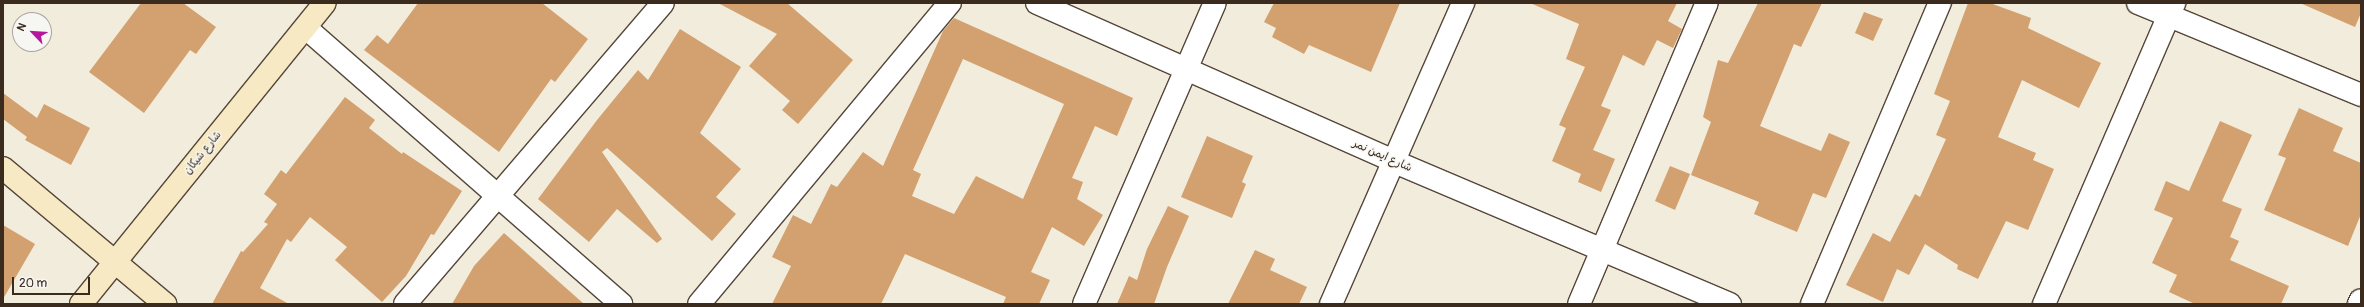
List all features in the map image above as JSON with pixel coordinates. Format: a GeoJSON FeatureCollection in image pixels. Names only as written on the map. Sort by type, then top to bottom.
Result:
{"type":"FeatureCollection","features":[{"type":"Feature","properties":{"kind":"street","name":"شارع شيكان"},"geometry":{"type":"LineString","coordinates":[[81,304],[114,261],[325,3]]}},
{"type":"Feature","properties":{"kind":"street"},"geometry":{"type":"LineString","coordinates":[[405,304],[663,3]]}},
{"type":"Feature","properties":{"kind":"street"},"geometry":{"type":"LineString","coordinates":[[699,304],[950,3]]}},
{"type":"Feature","properties":{"kind":"street","name":"شارع ايمن نمر"},"geometry":{"type":"LineString","coordinates":[[1037,3],[1395,162],[1730,304]]}},
{"type":"Feature","properties":{"kind":"street"},"geometry":{"type":"LineString","coordinates":[[1084,304],[1215,3]]}},
{"type":"Feature","properties":{"kind":"street"},"geometry":{"type":"LineString","coordinates":[[1331,304],[1395,162],[1463,3]]}},
{"type":"Feature","properties":{"kind":"street"},"geometry":{"type":"LineString","coordinates":[[1579,304],[1707,3]]}},
{"type":"Feature","properties":{"kind":"street"},"geometry":{"type":"LineString","coordinates":[[1812,304],[1940,3]]}},
{"type":"Feature","properties":{"kind":"street"},"geometry":{"type":"LineString","coordinates":[[2138,3],[2171,10],[2361,95]]}},
{"type":"Feature","properties":{"kind":"street"},"geometry":{"type":"LineString","coordinates":[[2044,304],[2171,10]]}},
{"type":"Feature","properties":{"kind":"street"},"geometry":{"type":"LineString","coordinates":[[306,28],[500,195],[621,304]]}},
{"type":"Feature","properties":{"kind":"street"},"geometry":{"type":"LineString","coordinates":[[3,168],[165,304]]}},
{"type":"Feature","properties":{"kind":"street"},"geometry":{"type":"LineString","coordinates":[[2359,304],[2361,300]]}},
{"type":"Feature","properties":{"kind":"building"},"geometry":{"type":"Polygon","coordinates":[[[141,3],[183,3],[216,27],[196,54],[190,50],[144,113],[89,72],[141,3]]]}},
{"type":"Feature","properties":{"kind":"building"},"geometry":{"type":"Polygon","coordinates":[[[418,3],[542,3],[588,39],[555,82],[551,79],[499,152],[364,50],[377,35],[388,44],[418,3]]]}},
{"type":"Feature","properties":{"kind":"building"},"geometry":{"type":"Polygon","coordinates":[[[718,3],[787,3],[853,60],[798,124],[782,110],[790,101],[749,66],[777,34],[718,3]]]}},
{"type":"Feature","properties":{"kind":"building"},"geometry":{"type":"Polygon","coordinates":[[[1274,3],[1400,3],[1371,72],[1309,45],[1304,54],[1272,37],[1276,28],[1264,22],[1274,3]]]}},
{"type":"Feature","properties":{"kind":"building"},"geometry":{"type":"Polygon","coordinates":[[[1530,3],[1677,3],[1668,21],[1682,29],[1673,48],[1657,40],[1644,66],[1623,55],[1601,106],[1611,110],[1593,150],[1615,159],[1601,192],[1578,182],[1581,174],[1552,161],[1566,128],[1559,125],[1585,67],[1566,59],[1579,24],[1530,3]]]}},
{"type":"Feature","properties":{"kind":"building"},"geometry":{"type":"Polygon","coordinates":[[[1758,3],[1822,3],[1801,47],[1794,44],[1760,126],[1821,151],[1829,133],[1850,142],[1826,198],[1813,193],[1797,232],[1754,214],[1759,202],[1691,175],[1711,122],[1703,117],[1718,60],[1728,63],[1758,3]]]}},
{"type":"Feature","properties":{"kind":"building"},"geometry":{"type":"Polygon","coordinates":[[[1968,3],[1990,3],[2031,18],[2028,28],[2101,63],[2079,108],[2022,80],[1998,137],[2036,153],[2033,160],[2054,169],[2028,230],[2006,221],[1978,279],[1957,269],[1958,265],[1925,244],[1909,275],[1897,269],[1883,302],[1846,285],[1873,233],[1890,242],[1915,194],[1920,197],[1946,139],[1936,135],[1950,101],[1934,94],[1968,3]]]}},
{"type":"Feature","properties":{"kind":"building"},"geometry":{"type":"Polygon","coordinates":[[[2300,3],[2361,3],[2361,13],[2355,27],[2300,3]]]}},
{"type":"Feature","properties":{"kind":"building"},"geometry":{"type":"Polygon","coordinates":[[[1864,12],[1883,19],[1873,41],[1855,33],[1864,12]]]}},
{"type":"Feature","properties":{"kind":"building"},"geometry":{"type":"Polygon","coordinates":[[[954,18],[1133,98],[1117,136],[1095,126],[1072,178],[1083,182],[1077,199],[1103,215],[1084,246],[1052,227],[1031,272],[1050,280],[1039,304],[1003,304],[1006,297],[905,254],[881,304],[772,304],[791,266],[772,257],[793,215],[811,224],[831,184],[837,187],[863,152],[883,166],[943,31],[954,18]],[[963,59],[913,170],[921,174],[912,196],[954,214],[976,176],[1023,199],[1064,104],[963,59]]]}},
{"type":"Feature","properties":{"kind":"building"},"geometry":{"type":"Polygon","coordinates":[[[680,29],[741,67],[700,133],[741,169],[716,197],[736,214],[712,241],[607,148],[602,152],[662,239],[657,243],[617,209],[589,242],[538,199],[597,120],[638,70],[648,80],[680,29]]]}},
{"type":"Feature","properties":{"kind":"building"},"geometry":{"type":"Polygon","coordinates":[[[3,93],[37,118],[44,104],[90,128],[71,165],[25,140],[27,137],[3,119],[3,93]]]}},
{"type":"Feature","properties":{"kind":"building"},"geometry":{"type":"Polygon","coordinates":[[[345,97],[375,120],[369,128],[402,154],[403,152],[462,191],[434,235],[431,234],[406,276],[382,302],[335,260],[347,247],[310,217],[291,242],[287,239],[260,288],[289,304],[212,304],[241,251],[243,252],[268,224],[264,222],[277,204],[264,194],[281,170],[286,174],[345,97]]]}},
{"type":"Feature","properties":{"kind":"building"},"geometry":{"type":"Polygon","coordinates":[[[2299,108],[2343,128],[2333,151],[2361,163],[2361,214],[2348,246],[2264,210],[2286,158],[2278,155],[2299,108]]]}},
{"type":"Feature","properties":{"kind":"building"},"geometry":{"type":"Polygon","coordinates":[[[2220,121],[2252,135],[2222,201],[2242,209],[2230,237],[2239,241],[2230,260],[2289,286],[2281,304],[2195,304],[2169,292],[2177,275],[2152,263],[2173,218],[2154,210],[2166,181],[2189,191],[2220,121]]]}},
{"type":"Feature","properties":{"kind":"building"},"geometry":{"type":"Polygon","coordinates":[[[1207,136],[1253,156],[1242,182],[1246,184],[1232,218],[1181,197],[1207,136]]]}},
{"type":"Feature","properties":{"kind":"building"},"geometry":{"type":"Polygon","coordinates":[[[1670,166],[1690,174],[1675,210],[1655,201],[1670,166]]]}},
{"type":"Feature","properties":{"kind":"building"},"geometry":{"type":"Polygon","coordinates":[[[1168,206],[1189,216],[1167,267],[1154,304],[1117,304],[1129,276],[1137,280],[1147,249],[1168,206]]]}},
{"type":"Feature","properties":{"kind":"building"},"geometry":{"type":"Polygon","coordinates":[[[3,225],[35,244],[3,299],[3,225]]]}},
{"type":"Feature","properties":{"kind":"building"},"geometry":{"type":"Polygon","coordinates":[[[504,233],[584,304],[452,304],[474,266],[504,233]]]}},
{"type":"Feature","properties":{"kind":"building"},"geometry":{"type":"Polygon","coordinates":[[[1255,250],[1275,259],[1270,270],[1307,287],[1299,304],[1228,304],[1255,250]]]}}]}
